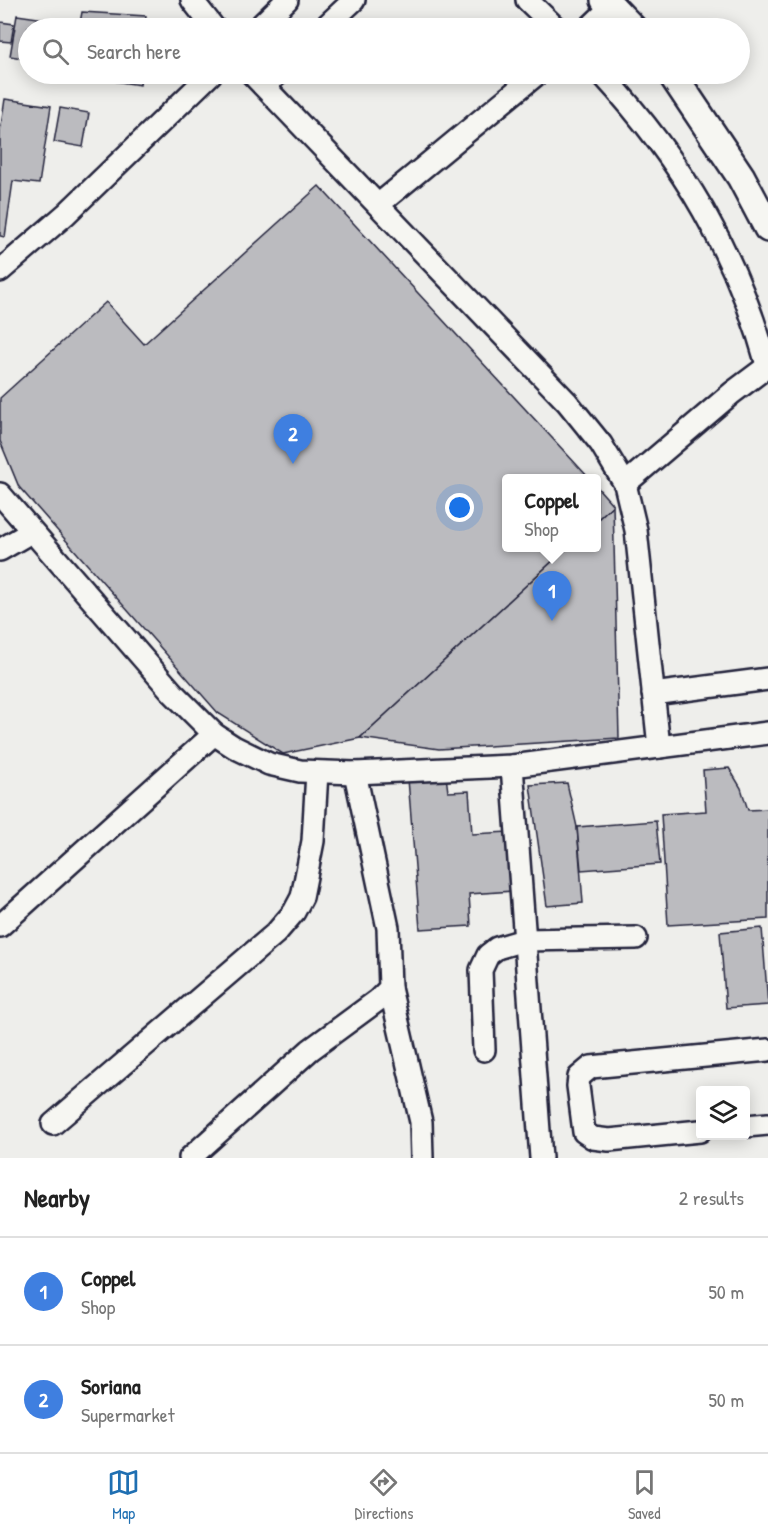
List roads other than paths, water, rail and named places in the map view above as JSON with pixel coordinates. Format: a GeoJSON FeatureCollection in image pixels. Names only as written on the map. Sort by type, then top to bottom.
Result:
{"type":"FeatureCollection","features":[{"type":"Feature","properties":{"kind":"main road"},"geometry":{"type":"LineString","coordinates":[[608,3],[622,18]]}},
{"type":"Feature","properties":{"kind":"main road"},"geometry":{"type":"LineString","coordinates":[[679,84],[741,177],[768,228]]}},
{"type":"Feature","properties":{"kind":"street"},"geometry":{"type":"LineString","coordinates":[[192,0],[206,18]]}},
{"type":"Feature","properties":{"kind":"street"},"geometry":{"type":"LineString","coordinates":[[268,18],[287,0]]}},
{"type":"Feature","properties":{"kind":"street"},"geometry":{"type":"LineString","coordinates":[[335,18],[354,0]]}},
{"type":"Feature","properties":{"kind":"street"},"geometry":{"type":"LineString","coordinates":[[527,0],[546,18]]}},
{"type":"Feature","properties":{"kind":"street"},"geometry":{"type":"LineString","coordinates":[[597,18],[608,3]]}},
{"type":"Feature","properties":{"kind":"street"},"geometry":{"type":"LineString","coordinates":[[0,271],[66,214],[201,84]]}},
{"type":"Feature","properties":{"kind":"street"},"geometry":{"type":"LineString","coordinates":[[270,84],[378,205],[567,402],[601,444],[625,484],[638,541],[659,747]]}},
{"type":"Feature","properties":{"kind":"street"},"geometry":{"type":"LineString","coordinates":[[378,205],[525,84]]}},
{"type":"Feature","properties":{"kind":"street"},"geometry":{"type":"LineString","coordinates":[[610,84],[669,155],[700,202],[725,249],[749,308],[768,367],[732,393],[625,484]]}},
{"type":"Feature","properties":{"kind":"street"},"geometry":{"type":"LineString","coordinates":[[0,494],[173,693],[214,734],[234,747],[269,764],[317,772],[355,773],[512,766],[768,733]]}},
{"type":"Feature","properties":{"kind":"street"},"geometry":{"type":"LineString","coordinates":[[0,550],[31,532]]}},
{"type":"Feature","properties":{"kind":"street"},"geometry":{"type":"LineString","coordinates":[[653,694],[768,679]]}},
{"type":"Feature","properties":{"kind":"street"},"geometry":{"type":"LineString","coordinates":[[0,926],[214,734]]}},
{"type":"Feature","properties":{"kind":"street"},"geometry":{"type":"LineString","coordinates":[[512,766],[541,1158]]}},
{"type":"Feature","properties":{"kind":"street"},"geometry":{"type":"LineString","coordinates":[[53,1124],[276,933],[294,912],[302,897],[313,841],[317,772]]}},
{"type":"Feature","properties":{"kind":"street"},"geometry":{"type":"LineString","coordinates":[[355,773],[388,928],[390,988],[421,1122],[422,1158]]}},
{"type":"Feature","properties":{"kind":"street"},"geometry":{"type":"LineString","coordinates":[[484,1050],[481,970],[488,955],[498,948],[524,940],[636,938]]}},
{"type":"Feature","properties":{"kind":"street"},"geometry":{"type":"LineString","coordinates":[[190,1158],[310,1050],[378,1000],[390,988]]}},
{"type":"Feature","properties":{"kind":"street"},"geometry":{"type":"LineString","coordinates":[[696,1131],[609,1140],[592,1138],[584,1132],[578,1086],[579,1077],[591,1067],[768,1050]]}},
{"type":"Feature","properties":{"kind":"street"},"geometry":{"type":"LineString","coordinates":[[750,1126],[768,1124]]}},
{"type":"Feature","properties":{"kind":"place","name":"Soriana"},"geometry":{"type":"Point","coordinates":[293,464]}},
{"type":"Feature","properties":{"kind":"place","name":"Coppel"},"geometry":{"type":"Point","coordinates":[552,621]}}]}
